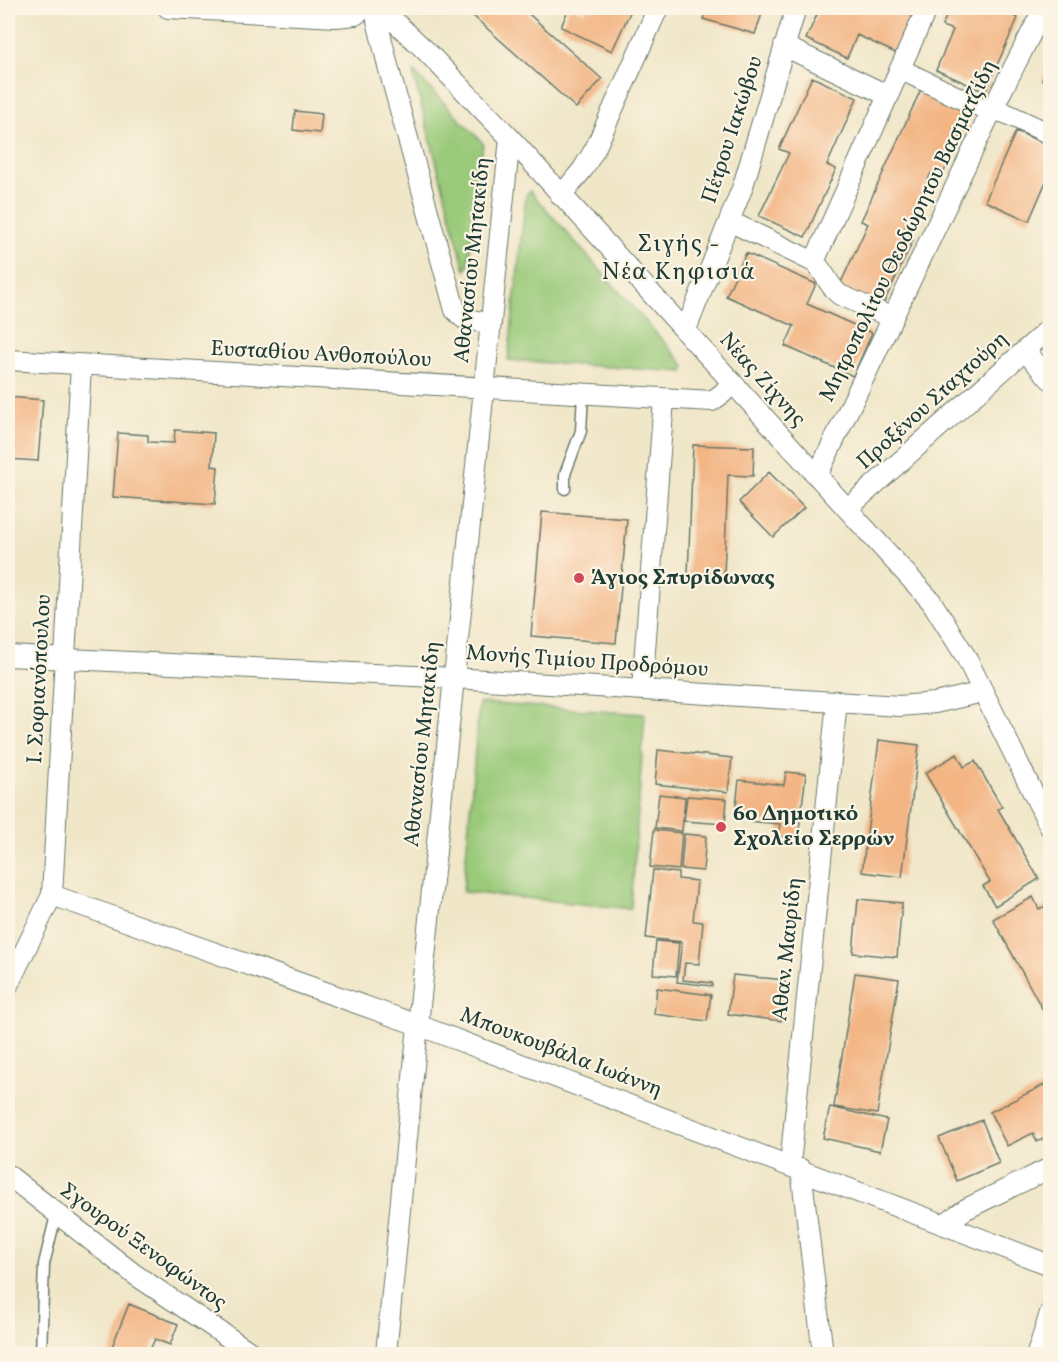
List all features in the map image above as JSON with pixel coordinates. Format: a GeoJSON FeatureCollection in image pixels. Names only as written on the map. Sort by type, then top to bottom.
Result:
{"type":"FeatureCollection","features":[{"type":"Feature","properties":{"kind":"street"},"geometry":{"type":"LineString","coordinates":[[168,8],[336,17],[355,15],[364,8]]}},
{"type":"Feature","properties":{"kind":"street"},"geometry":{"type":"LineString","coordinates":[[374,8],[455,310],[463,318],[491,324]]}},
{"type":"Feature","properties":{"kind":"street","name":"Νέας Ζίχνης"},"geometry":{"type":"LineString","coordinates":[[380,8],[425,50],[510,138],[936,608],[966,657],[1050,827]]}},
{"type":"Feature","properties":{"kind":"street"},"geometry":{"type":"LineString","coordinates":[[561,196],[583,169],[595,149],[658,8]]}},
{"type":"Feature","properties":{"kind":"street","name":"Πέτρου Ιακώβου"},"geometry":{"type":"LineString","coordinates":[[685,332],[746,178],[796,8]]}},
{"type":"Feature","properties":{"kind":"street"},"geometry":{"type":"LineString","coordinates":[[814,262],[927,8]]}},
{"type":"Feature","properties":{"kind":"street","name":"Μητροπολίτου Θεοδώρητου Βασματζίδη"},"geometry":{"type":"LineString","coordinates":[[817,476],[992,110],[1044,8]]}},
{"type":"Feature","properties":{"kind":"street"},"geometry":{"type":"LineString","coordinates":[[784,46],[889,96]]}},
{"type":"Feature","properties":{"kind":"street"},"geometry":{"type":"LineString","coordinates":[[900,69],[968,102],[1005,112],[1050,134]]}},
{"type":"Feature","properties":{"kind":"street","name":"Αθανασίου Μητακίδη"},"geometry":{"type":"LineString","coordinates":[[386,1354],[510,138]]}},
{"type":"Feature","properties":{"kind":"street"},"geometry":{"type":"LineString","coordinates":[[729,221],[814,262],[823,271],[831,287],[840,295],[893,318]]}},
{"type":"Feature","properties":{"kind":"street","name":"Προξένου Σταχτούρη"},"geometry":{"type":"LineString","coordinates":[[847,509],[1050,328]]}},
{"type":"Feature","properties":{"kind":"street"},"geometry":{"type":"LineString","coordinates":[[1025,351],[1050,379]]}},
{"type":"Feature","properties":{"kind":"street","name":"Ευσταθίου Ανθοπούλου"},"geometry":{"type":"LineString","coordinates":[[8,360],[712,401],[732,382]]}},
{"type":"Feature","properties":{"kind":"street","name":"Ι. Σοφιανόπουλου"},"geometry":{"type":"LineString","coordinates":[[8,985],[52,895],[81,365]]}},
{"type":"Feature","properties":{"kind":"street"},"geometry":{"type":"LineString","coordinates":[[642,690],[664,399]]}},
{"type":"Feature","properties":{"kind":"street","name":"Μονής Τιμίου Προδρόμου"},"geometry":{"type":"LineString","coordinates":[[8,656],[454,678],[911,706],[983,692]]}},
{"type":"Feature","properties":{"kind":"street","name":"Αθαν. Μαυρίδη"},"geometry":{"type":"LineString","coordinates":[[823,1354],[796,1167],[837,701]]}},
{"type":"Feature","properties":{"kind":"street","name":"Μπουκουβάλα Ιωάννη"},"geometry":{"type":"LineString","coordinates":[[52,895],[418,1025],[1050,1265]]}},
{"type":"Feature","properties":{"kind":"street"},"geometry":{"type":"LineString","coordinates":[[944,1224],[966,1209],[1050,1168]]}},
{"type":"Feature","properties":{"kind":"street","name":"Σγουρού Ξενοφώντος"},"geometry":{"type":"LineString","coordinates":[[8,1175],[134,1274],[253,1354]]}},
{"type":"Feature","properties":{"kind":"street"},"geometry":{"type":"LineString","coordinates":[[1037,1354],[1050,1313]]}},
{"type":"Feature","properties":{"kind":"lane"},"geometry":{"type":"LineString","coordinates":[[565,489],[565,474],[581,431],[583,394]]}},
{"type":"Feature","properties":{"kind":"lane"},"geometry":{"type":"LineString","coordinates":[[41,1354],[44,1264],[56,1215]]}},
{"type":"Feature","properties":{"kind":"green space"},"geometry":{"type":"Polygon","coordinates":[[[414,72],[483,143],[468,267],[465,270],[414,78],[414,72]]]}},
{"type":"Feature","properties":{"kind":"green space"},"geometry":{"type":"Polygon","coordinates":[[[530,191],[685,366],[683,372],[508,360],[526,195],[530,191]]]}},
{"type":"Feature","properties":{"kind":"green space"},"geometry":{"type":"Polygon","coordinates":[[[479,703],[645,714],[631,909],[463,892],[479,703]]]}},
{"type":"Feature","properties":{"kind":"building"},"geometry":{"type":"Polygon","coordinates":[[[477,8],[522,8],[602,79],[576,108],[471,14],[477,8]]]}},
{"type":"Feature","properties":{"kind":"building"},"geometry":{"type":"Polygon","coordinates":[[[569,8],[585,12],[587,8],[632,8],[612,51],[561,27],[569,8]]]}},
{"type":"Feature","properties":{"kind":"building"},"geometry":{"type":"Polygon","coordinates":[[[707,8],[764,8],[755,34],[703,19],[707,8]]]}},
{"type":"Feature","properties":{"kind":"building"},"geometry":{"type":"Polygon","coordinates":[[[820,8],[911,8],[919,11],[900,55],[857,35],[847,58],[806,39],[820,8]]]}},
{"type":"Feature","properties":{"kind":"building"},"geometry":{"type":"Polygon","coordinates":[[[950,8],[999,8],[1018,18],[985,92],[936,70],[953,30],[942,26],[950,8]]]}},
{"type":"Feature","properties":{"kind":"building"},"geometry":{"type":"Polygon","coordinates":[[[1050,63],[1050,84],[1042,80],[1050,63]]]}},
{"type":"Feature","properties":{"kind":"building"},"geometry":{"type":"Polygon","coordinates":[[[812,77],[857,98],[827,165],[836,169],[805,237],[759,216],[789,153],[779,149],[812,77]]]}},
{"type":"Feature","properties":{"kind":"building"},"geometry":{"type":"Polygon","coordinates":[[[922,87],[973,110],[941,178],[931,173],[902,235],[913,240],[881,309],[838,289],[868,224],[861,221],[922,87]]]}},
{"type":"Feature","properties":{"kind":"building"},"geometry":{"type":"Polygon","coordinates":[[[295,111],[322,114],[320,133],[293,130],[295,111]]]}},
{"type":"Feature","properties":{"kind":"building"},"geometry":{"type":"Polygon","coordinates":[[[1016,131],[1050,146],[1050,172],[1029,221],[985,201],[1016,131]]]}},
{"type":"Feature","properties":{"kind":"building"},"geometry":{"type":"Polygon","coordinates":[[[746,253],[816,284],[807,304],[872,333],[853,376],[785,346],[794,326],[726,296],[746,253]]]}},
{"type":"Feature","properties":{"kind":"building"},"geometry":{"type":"Polygon","coordinates":[[[8,397],[43,400],[38,461],[8,459],[8,397]]]}},
{"type":"Feature","properties":{"kind":"building"},"geometry":{"type":"Polygon","coordinates":[[[175,430],[214,433],[212,466],[218,467],[215,504],[113,497],[118,433],[148,435],[148,442],[174,443],[175,430]]]}},
{"type":"Feature","properties":{"kind":"building"},"geometry":{"type":"Polygon","coordinates":[[[693,445],[754,447],[753,476],[728,475],[724,576],[688,575],[693,445]]]}},
{"type":"Feature","properties":{"kind":"building"},"geometry":{"type":"Polygon","coordinates":[[[769,472],[804,508],[773,537],[739,502],[769,472]]]}},
{"type":"Feature","properties":{"kind":"building","name":"Άγιος Σπυρίδωνας"},"geometry":{"type":"Polygon","coordinates":[[[542,512],[627,519],[616,643],[531,636],[542,512]]]}},
{"type":"Feature","properties":{"kind":"building"},"geometry":{"type":"Polygon","coordinates":[[[879,740],[919,745],[902,877],[862,872],[879,740]]]}},
{"type":"Feature","properties":{"kind":"building"},"geometry":{"type":"Polygon","coordinates":[[[658,750],[732,758],[728,792],[655,784],[658,750]]]}},
{"type":"Feature","properties":{"kind":"building"},"geometry":{"type":"Polygon","coordinates":[[[957,754],[964,767],[975,761],[1002,807],[998,809],[1039,879],[995,906],[983,886],[990,882],[925,773],[957,754]]]}},
{"type":"Feature","properties":{"kind":"building"},"geometry":{"type":"Polygon","coordinates":[[[786,772],[806,774],[798,838],[778,836],[780,824],[748,821],[748,816],[735,814],[739,780],[784,785],[786,772]]]}},
{"type":"Feature","properties":{"kind":"building"},"geometry":{"type":"Polygon","coordinates":[[[659,794],[685,797],[682,831],[655,828],[659,794]]]}},
{"type":"Feature","properties":{"kind":"building"},"geometry":{"type":"Polygon","coordinates":[[[687,796],[727,799],[725,824],[684,821],[687,796]]]}},
{"type":"Feature","properties":{"kind":"building"},"geometry":{"type":"Polygon","coordinates":[[[654,830],[682,833],[679,870],[650,867],[654,830]]]}},
{"type":"Feature","properties":{"kind":"building"},"geometry":{"type":"Polygon","coordinates":[[[684,834],[706,836],[703,871],[681,869],[684,834]]]}},
{"type":"Feature","properties":{"kind":"building"},"geometry":{"type":"Polygon","coordinates":[[[653,870],[678,873],[678,879],[697,881],[693,921],[703,922],[699,964],[685,963],[683,980],[712,983],[712,986],[677,982],[682,942],[646,938],[653,870]]]}},
{"type":"Feature","properties":{"kind":"building"},"geometry":{"type":"Polygon","coordinates":[[[1033,897],[1039,909],[1048,905],[1050,910],[1050,1023],[993,919],[1033,897]]]}},
{"type":"Feature","properties":{"kind":"building"},"geometry":{"type":"Polygon","coordinates":[[[858,899],[902,903],[897,957],[853,953],[858,899]]]}},
{"type":"Feature","properties":{"kind":"building"},"geometry":{"type":"Polygon","coordinates":[[[656,941],[679,943],[676,976],[653,974],[656,941]]]}},
{"type":"Feature","properties":{"kind":"building"},"geometry":{"type":"Polygon","coordinates":[[[855,973],[899,979],[877,1114],[834,1107],[855,973]]]}},
{"type":"Feature","properties":{"kind":"building"},"geometry":{"type":"Polygon","coordinates":[[[733,975],[785,980],[781,1021],[728,1014],[733,975]]]}},
{"type":"Feature","properties":{"kind":"building"},"geometry":{"type":"Polygon","coordinates":[[[657,988],[711,995],[707,1021],[654,1014],[657,988]]]}},
{"type":"Feature","properties":{"kind":"building"},"geometry":{"type":"Polygon","coordinates":[[[1050,1082],[1050,1135],[1037,1142],[1033,1133],[1007,1146],[990,1112],[1050,1082]]]}},
{"type":"Feature","properties":{"kind":"building"},"geometry":{"type":"Polygon","coordinates":[[[830,1107],[887,1120],[880,1151],[823,1138],[830,1107]]]}},
{"type":"Feature","properties":{"kind":"building"},"geometry":{"type":"Polygon","coordinates":[[[982,1120],[999,1163],[957,1181],[939,1138],[982,1120]]]}},
{"type":"Feature","properties":{"kind":"building"},"geometry":{"type":"Polygon","coordinates":[[[129,1304],[178,1324],[170,1345],[155,1339],[148,1354],[109,1354],[129,1304]]]}},
{"type":"Feature","properties":{"kind":"place","name":"Άγιος Σπυρίδωνας"},"geometry":{"type":"Point","coordinates":[579,578]}},
{"type":"Feature","properties":{"kind":"place","name":"6ο Δημοτικό Σχολείο Σερρών"},"geometry":{"type":"Point","coordinates":[721,827]}},
{"type":"Feature","properties":{"kind":"district","name":"Σιγής - Νέα Κηφισιά"},"geometry":{"type":"Point","coordinates":[679,259]}}]}
